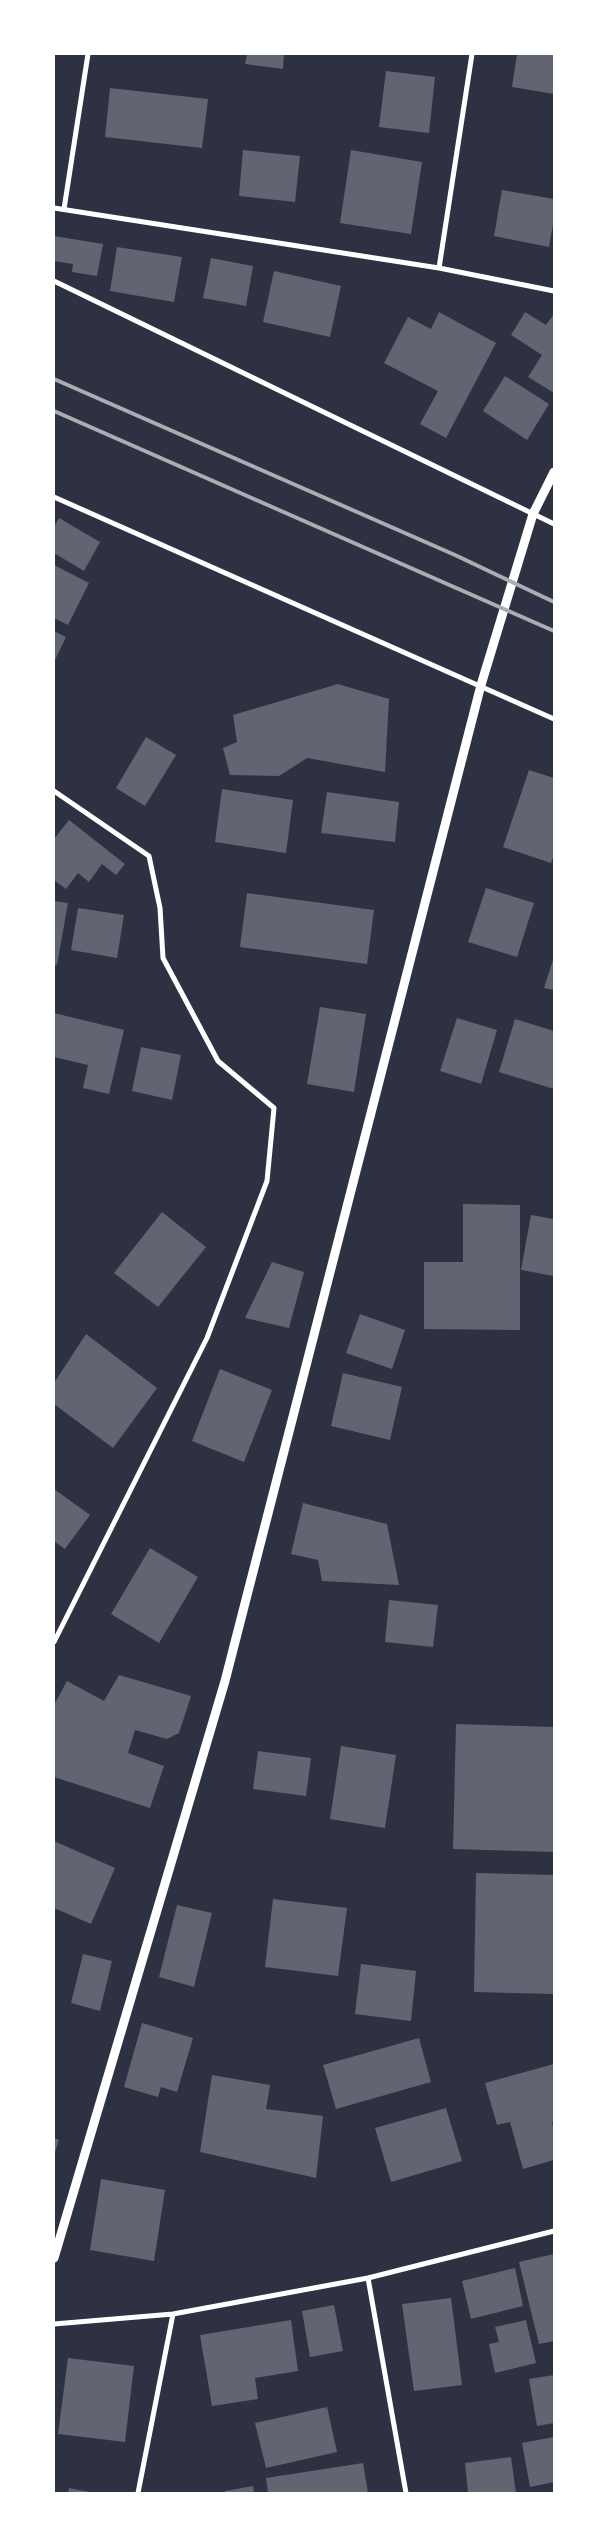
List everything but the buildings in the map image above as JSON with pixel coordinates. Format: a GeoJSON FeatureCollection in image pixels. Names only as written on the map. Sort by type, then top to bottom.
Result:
{"type":"FeatureCollection","features":[{"type":"Feature","properties":{"kind":"street"},"geometry":{"type":"LineString","coordinates":[[64,209],[88,54]]}},
{"type":"Feature","properties":{"kind":"street"},"geometry":{"type":"LineString","coordinates":[[439,268],[472,54]]}},
{"type":"Feature","properties":{"kind":"street"},"geometry":{"type":"LineString","coordinates":[[54,208],[439,268],[554,291]]}},
{"type":"Feature","properties":{"kind":"street"},"geometry":{"type":"LineString","coordinates":[[54,281],[554,524]]}},
{"type":"Feature","properties":{"kind":"street"},"geometry":{"type":"LineString","coordinates":[[54,2258],[225,1681],[481,685],[533,514],[554,472]]}},
{"type":"Feature","properties":{"kind":"street"},"geometry":{"type":"LineString","coordinates":[[54,497],[554,718]]}},
{"type":"Feature","properties":{"kind":"street"},"geometry":{"type":"LineString","coordinates":[[54,791],[150,856],[160,908],[163,958],[218,1061],[274,1108],[267,1181],[207,1338],[54,1642]]}},
{"type":"Feature","properties":{"kind":"street"},"geometry":{"type":"LineString","coordinates":[[54,2324],[173,2314],[368,2278],[554,2231]]}},
{"type":"Feature","properties":{"kind":"street"},"geometry":{"type":"LineString","coordinates":[[368,2278],[406,2493]]}},
{"type":"Feature","properties":{"kind":"street"},"geometry":{"type":"LineString","coordinates":[[138,2493],[173,2314]]}},
{"type":"Feature","properties":{"kind":"railway"},"geometry":{"type":"LineString","coordinates":[[54,379],[455,555],[554,602]]}},
{"type":"Feature","properties":{"kind":"railway"},"geometry":{"type":"LineString","coordinates":[[54,411],[554,631]]}}]}
